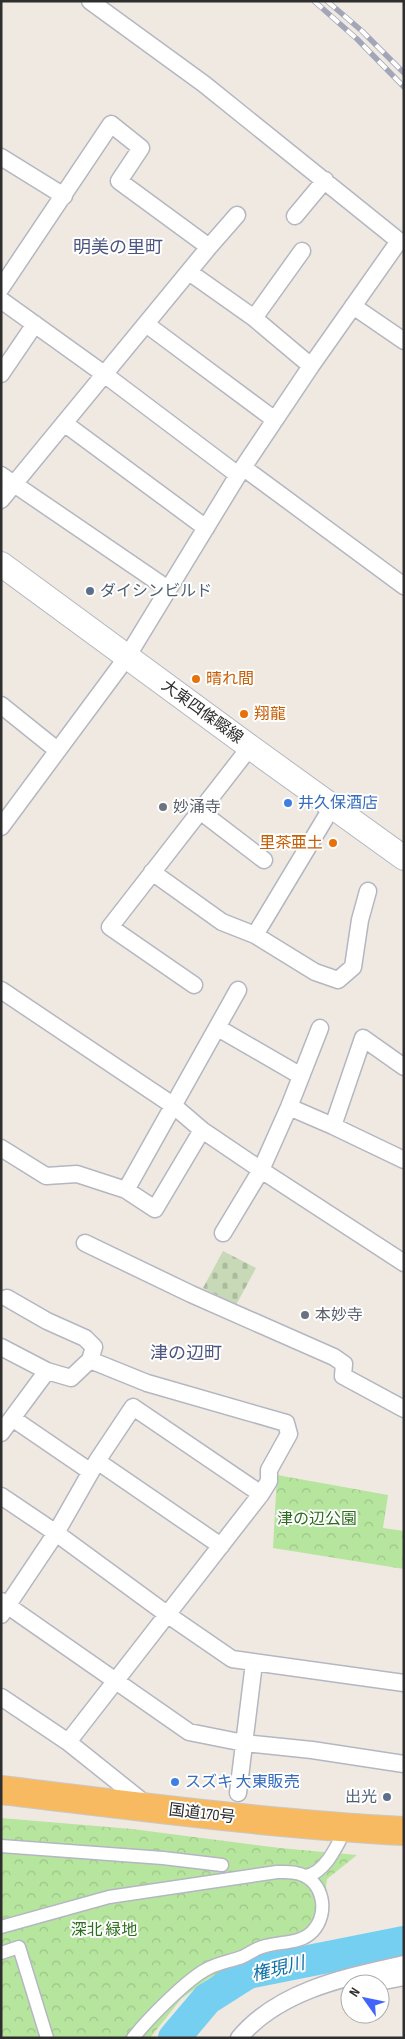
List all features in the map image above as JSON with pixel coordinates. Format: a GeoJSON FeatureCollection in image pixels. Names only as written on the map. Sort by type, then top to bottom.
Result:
{"type":"FeatureCollection","features":[{"type":"Feature","properties":{"kind":"highway","name":"国道170号"},"geometry":{"type":"LineString","coordinates":[[1,1790],[150,1808],[346,1828],[404,1831]]}},
{"type":"Feature","properties":{"kind":"main road","name":"大東四條畷線"},"geometry":{"type":"LineString","coordinates":[[1,564],[404,858]]}},
{"type":"Feature","properties":{"kind":"street"},"geometry":{"type":"LineString","coordinates":[[1,827],[127,657],[241,472],[311,366],[401,236],[325,180],[204,84],[90,1]]}},
{"type":"Feature","properties":{"kind":"street"},"geometry":{"type":"LineString","coordinates":[[1,288],[111,124],[141,148],[119,182],[209,247]]}},
{"type":"Feature","properties":{"kind":"street"},"geometry":{"type":"LineString","coordinates":[[1,157],[64,196]]}},
{"type":"Feature","properties":{"kind":"street"},"geometry":{"type":"LineString","coordinates":[[295,216],[325,180]]}},
{"type":"Feature","properties":{"kind":"street"},"geometry":{"type":"LineString","coordinates":[[1,500],[7,480],[64,423],[237,215]]}},
{"type":"Feature","properties":{"kind":"street"},"geometry":{"type":"LineString","coordinates":[[254,318],[302,252]]}},
{"type":"Feature","properties":{"kind":"street"},"geometry":{"type":"LineString","coordinates":[[189,272],[254,318],[311,366]]}},
{"type":"Feature","properties":{"kind":"street"},"geometry":{"type":"LineString","coordinates":[[1,300],[404,586]]}},
{"type":"Feature","properties":{"kind":"street"},"geometry":{"type":"LineString","coordinates":[[353,306],[404,341]]}},
{"type":"Feature","properties":{"kind":"street"},"geometry":{"type":"LineString","coordinates":[[1,374],[35,324]]}},
{"type":"Feature","properties":{"kind":"street"},"geometry":{"type":"LineString","coordinates":[[146,324],[275,420]]}},
{"type":"Feature","properties":{"kind":"street"},"geometry":{"type":"LineString","coordinates":[[64,423],[206,528]]}},
{"type":"Feature","properties":{"kind":"street"},"geometry":{"type":"LineString","coordinates":[[7,480],[168,589]]}},
{"type":"Feature","properties":{"kind":"street"},"geometry":{"type":"LineString","coordinates":[[1,705],[57,750]]}},
{"type":"Feature","properties":{"kind":"street"},"geometry":{"type":"LineString","coordinates":[[194,985],[110,926],[250,747]]}},
{"type":"Feature","properties":{"kind":"street"},"geometry":{"type":"LineString","coordinates":[[255,935],[332,807]]}},
{"type":"Feature","properties":{"kind":"street"},"geometry":{"type":"LineString","coordinates":[[200,811],[264,860]]}},
{"type":"Feature","properties":{"kind":"street"},"geometry":{"type":"LineString","coordinates":[[152,872],[222,922],[255,935],[315,972],[338,980],[353,967],[360,920],[368,891]]}},
{"type":"Feature","properties":{"kind":"street"},"geometry":{"type":"LineString","coordinates":[[1,990],[174,1106],[202,1130],[261,1170],[404,1263]]}},
{"type":"Feature","properties":{"kind":"street"},"geometry":{"type":"LineString","coordinates":[[126,1190],[238,990]]}},
{"type":"Feature","properties":{"kind":"street"},"geometry":{"type":"LineString","coordinates":[[218,1028],[301,1076]]}},
{"type":"Feature","properties":{"kind":"street"},"geometry":{"type":"LineString","coordinates":[[223,1233],[261,1170],[289,1107],[320,1028]]}},
{"type":"Feature","properties":{"kind":"street"},"geometry":{"type":"LineString","coordinates":[[333,1126],[364,1038],[404,1067]]}},
{"type":"Feature","properties":{"kind":"street"},"geometry":{"type":"LineString","coordinates":[[289,1107],[404,1160]]}},
{"type":"Feature","properties":{"kind":"street"},"geometry":{"type":"LineString","coordinates":[[1,1148],[46,1176],[77,1174],[126,1190],[155,1209],[202,1130]]}},
{"type":"Feature","properties":{"kind":"street"},"geometry":{"type":"LineString","coordinates":[[86,1243],[191,1294],[334,1357],[344,1364],[343,1376],[404,1409]]}},
{"type":"Feature","properties":{"kind":"street"},"geometry":{"type":"LineString","coordinates":[[1,1347],[47,1371],[71,1378],[90,1360],[94,1347],[85,1338],[47,1321],[7,1298]]}},
{"type":"Feature","properties":{"kind":"street"},"geometry":{"type":"LineString","coordinates":[[68,1742],[115,1679],[168,1615],[261,1494],[269,1481],[269,1470],[289,1434],[286,1423],[147,1383],[90,1360]]}},
{"type":"Feature","properties":{"kind":"street"},"geometry":{"type":"LineString","coordinates":[[1,1433],[47,1371]]}},
{"type":"Feature","properties":{"kind":"street"},"geometry":{"type":"LineString","coordinates":[[147,1383],[94,1466],[56,1533],[3,1607],[115,1679],[189,1732],[244,1743],[312,1750],[404,1764]]}},
{"type":"Feature","properties":{"kind":"street"},"geometry":{"type":"LineString","coordinates":[[133,1407],[261,1494]]}},
{"type":"Feature","properties":{"kind":"street"},"geometry":{"type":"LineString","coordinates":[[12,1418],[94,1466],[221,1546]]}},
{"type":"Feature","properties":{"kind":"street"},"geometry":{"type":"LineString","coordinates":[[1,1496],[232,1659],[404,1683]]}},
{"type":"Feature","properties":{"kind":"street"},"geometry":{"type":"LineString","coordinates":[[238,1793],[254,1663]]}},
{"type":"Feature","properties":{"kind":"street"},"geometry":{"type":"LineString","coordinates":[[1,1697],[68,1742],[150,1808]]}},
{"type":"Feature","properties":{"kind":"street"},"geometry":{"type":"LineString","coordinates":[[1,1927],[110,1896],[277,1872],[290,1872],[311,1876],[332,1856],[346,1828]]}},
{"type":"Feature","properties":{"kind":"street"},"geometry":{"type":"LineString","coordinates":[[1,1846],[163,1858],[222,1865]]}},
{"type":"Feature","properties":{"kind":"street"},"geometry":{"type":"LineString","coordinates":[[133,2038],[177,1992],[207,1968],[263,1947],[300,1940],[312,1931],[320,1920],[323,1908],[322,1898],[318,1888],[305,1876]]}},
{"type":"Feature","properties":{"kind":"street"},"geometry":{"type":"LineString","coordinates":[[1,1953],[19,1947],[48,2038]]}},
{"type":"Feature","properties":{"kind":"street"},"geometry":{"type":"LineString","coordinates":[[239,2038],[248,2028],[279,2006],[302,1993],[331,1983],[404,1964]]}},
{"type":"Feature","properties":{"kind":"street"},"geometry":{"type":"LineString","coordinates":[[390,1980],[404,1978]]}},
{"type":"Feature","properties":{"kind":"street"},"geometry":{"type":"LineString","coordinates":[[331,1983],[332,1990],[340,1989]]}},
{"type":"Feature","properties":{"kind":"green space"},"geometry":{"type":"Polygon","coordinates":[[[223,1251],[256,1268],[236,1305],[203,1288],[223,1251]]]}},
{"type":"Feature","properties":{"kind":"green space","name":"津の辺公園"},"geometry":{"type":"Polygon","coordinates":[[[277,1475],[388,1495],[383,1528],[404,1531],[404,1569],[273,1548],[277,1475]]]}},
{"type":"Feature","properties":{"kind":"green space","name":"深北 緑地"},"geometry":{"type":"Polygon","coordinates":[[[1,1818],[132,1829],[280,1848],[357,1855],[327,1879],[329,1915],[318,1933],[302,1947],[257,1958],[209,1978],[181,1999],[150,2038],[1,2038],[1,1818]]]}},
{"type":"Feature","properties":{"kind":"waterway","name":"権現川"},"geometry":{"type":"LineString","coordinates":[[174,2038],[207,1999],[248,1973],[404,1942]]}},
{"type":"Feature","properties":{"kind":"railway"},"geometry":{"type":"LineString","coordinates":[[314,1],[357,39],[404,87]]}},
{"type":"Feature","properties":{"kind":"railway"},"geometry":{"type":"LineString","coordinates":[[327,1],[362,31],[404,73]]}},
{"type":"Feature","properties":{"kind":"place","name":"ダイシンビルド"},"geometry":{"type":"Point","coordinates":[90,591]}},
{"type":"Feature","properties":{"kind":"place","name":"晴れ間"},"geometry":{"type":"Point","coordinates":[196,679]}},
{"type":"Feature","properties":{"kind":"place","name":"翔龍"},"geometry":{"type":"Point","coordinates":[244,714]}},
{"type":"Feature","properties":{"kind":"place","name":"井久保酒店"},"geometry":{"type":"Point","coordinates":[288,803]}},
{"type":"Feature","properties":{"kind":"place","name":"妙涌寺"},"geometry":{"type":"Point","coordinates":[163,807]}},
{"type":"Feature","properties":{"kind":"place","name":"里茶亜土"},"geometry":{"type":"Point","coordinates":[333,843]}},
{"type":"Feature","properties":{"kind":"place","name":"本妙寺"},"geometry":{"type":"Point","coordinates":[305,1315]}},
{"type":"Feature","properties":{"kind":"place","name":"スズキ 大東販売"},"geometry":{"type":"Point","coordinates":[175,1782]}},
{"type":"Feature","properties":{"kind":"place","name":"出光"},"geometry":{"type":"Point","coordinates":[387,1797]}},
{"type":"Feature","properties":{"kind":"district","name":"明美の里町"},"geometry":{"type":"Point","coordinates":[118,247]}},
{"type":"Feature","properties":{"kind":"district","name":"津の辺町"},"geometry":{"type":"Point","coordinates":[186,1353]}}]}
